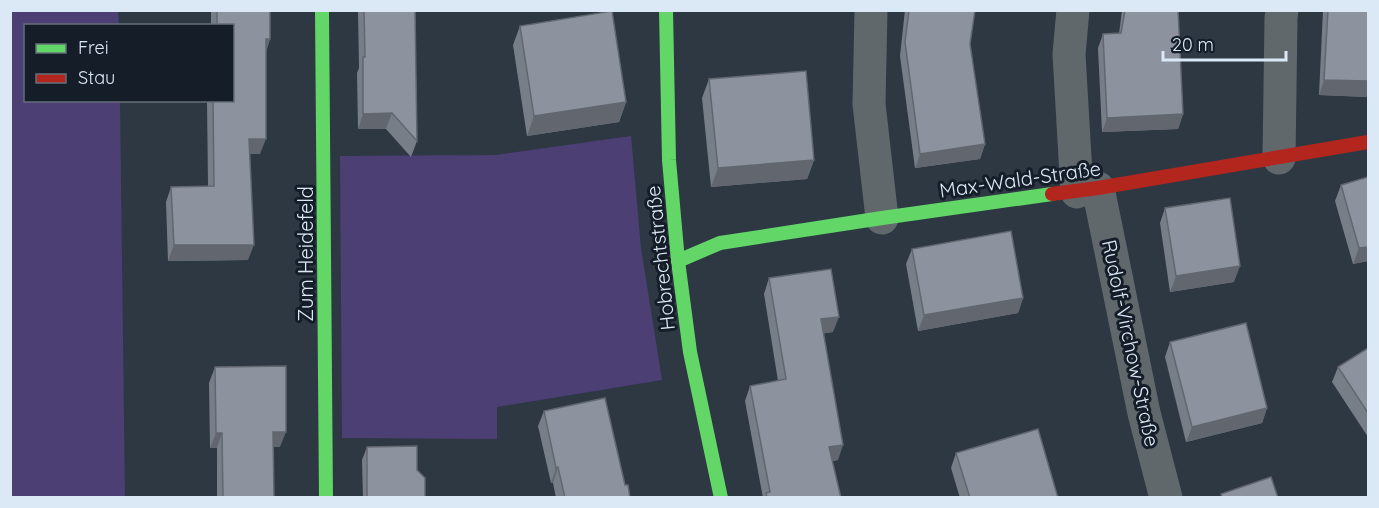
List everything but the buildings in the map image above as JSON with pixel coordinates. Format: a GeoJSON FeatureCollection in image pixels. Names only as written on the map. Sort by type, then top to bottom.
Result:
{"type":"FeatureCollection","features":[{"type":"Feature","properties":{"kind":"street","name":"Zum Heidefeld"},"geometry":{"type":"LineString","coordinates":[[322,10],[326,498]]}},
{"type":"Feature","properties":{"kind":"street","name":"Hobrechtstraße"},"geometry":{"type":"LineString","coordinates":[[666,10],[669,160],[678,261],[690,352],[721,498]]}},
{"type":"Feature","properties":{"kind":"street"},"geometry":{"type":"LineString","coordinates":[[871,10],[869,104],[882,218]]}},
{"type":"Feature","properties":{"kind":"street","name":"Rudolf-Virchow-Straße"},"geometry":{"type":"LineString","coordinates":[[1073,10],[1069,54],[1088,190],[1166,498]]}},
{"type":"Feature","properties":{"kind":"street"},"geometry":{"type":"LineString","coordinates":[[1279,158],[1282,10]]}},
{"type":"Feature","properties":{"kind":"street","name":"Max-Wald-Straße"},"geometry":{"type":"LineString","coordinates":[[678,261],[720,243],[1088,190],[1368,142]]}},
{"type":"Feature","properties":{"kind":"shaded area"},"geometry":{"type":"Polygon","coordinates":[[[10,11],[118,11],[119,24],[24,24],[24,102],[120,102],[125,497],[11,497],[10,11]]]}},
{"type":"Feature","properties":{"kind":"shaded area"},"geometry":{"type":"Polygon","coordinates":[[[631,136],[641,248],[662,380],[497,407],[497,439],[342,438],[340,156],[496,155],[631,136]]]}},
{"type":"Feature","properties":{"kind":"traffic: fast"},"geometry":{"type":"LineString","coordinates":[[322,10],[326,498]]}},
{"type":"Feature","properties":{"kind":"traffic: fast"},"geometry":{"type":"LineString","coordinates":[[666,10],[669,160],[678,261],[690,352],[721,498]]}},
{"type":"Feature","properties":{"kind":"traffic: fast"},"geometry":{"type":"LineString","coordinates":[[678,261],[720,243],[1052,194]]}},
{"type":"Feature","properties":{"kind":"traffic: jam"},"geometry":{"type":"LineString","coordinates":[[1052,194],[1368,142]]}}]}
